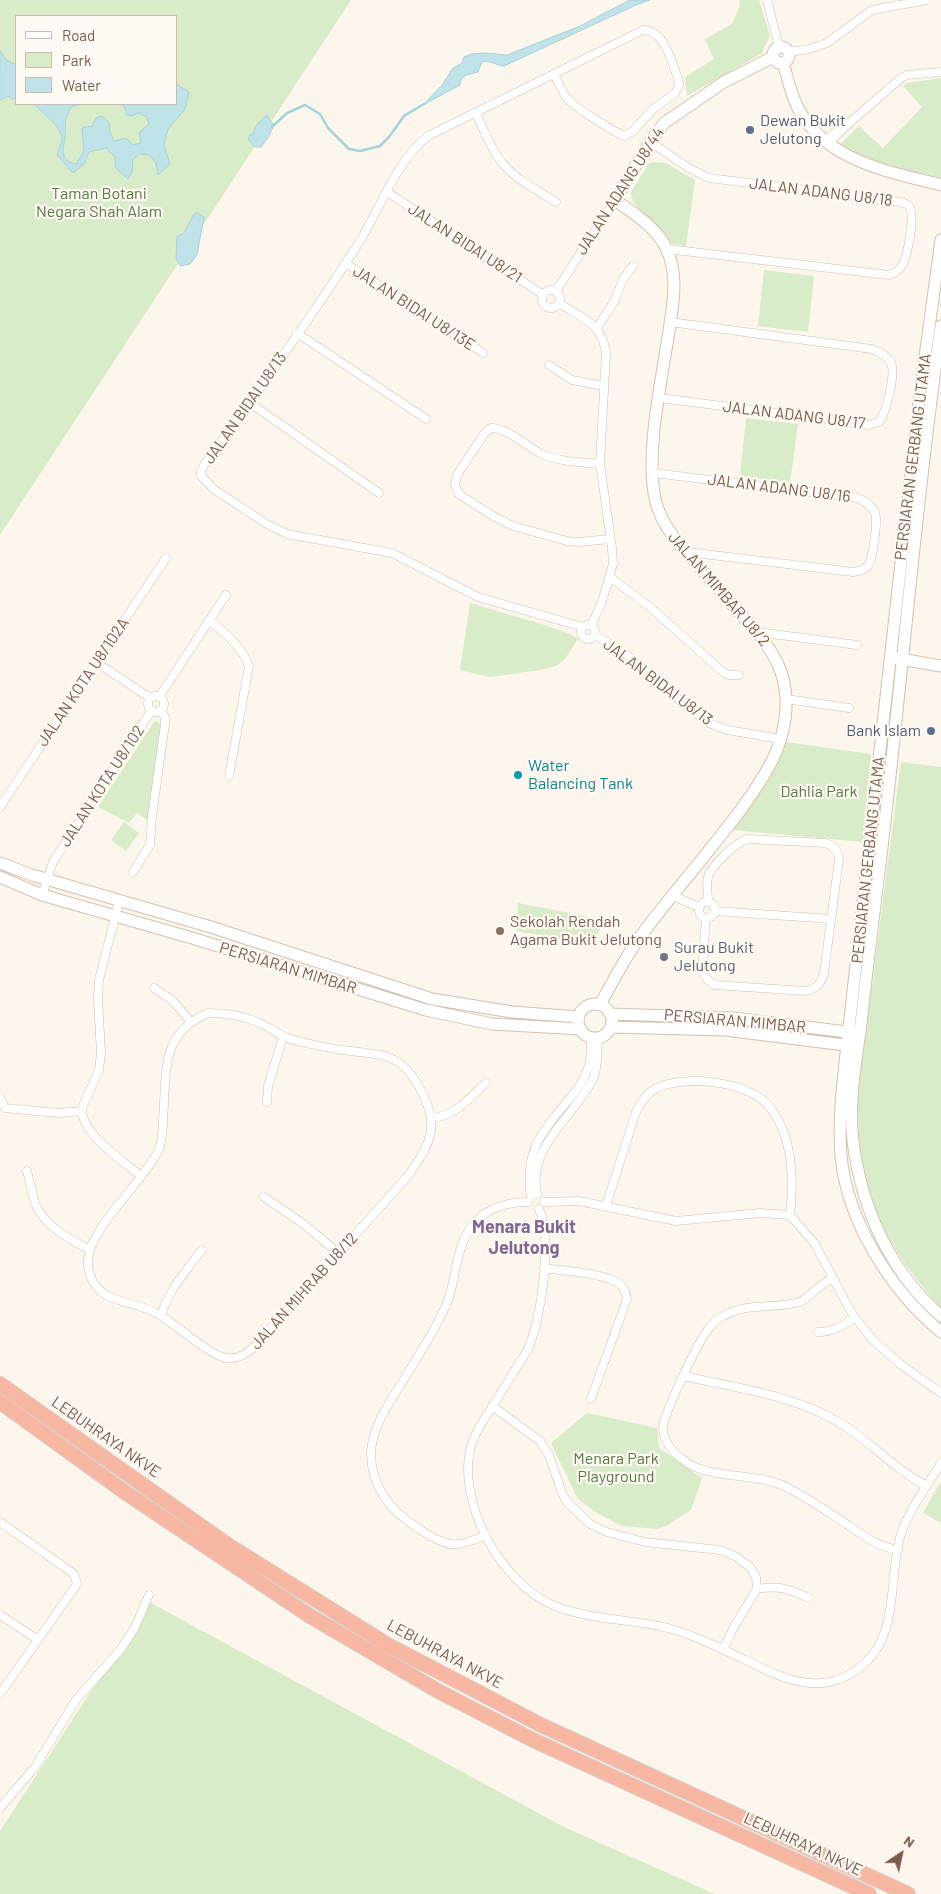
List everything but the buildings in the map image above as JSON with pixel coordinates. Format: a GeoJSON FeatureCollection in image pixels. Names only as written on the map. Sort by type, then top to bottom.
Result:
{"type":"FeatureCollection","features":[{"type":"Feature","properties":{"kind":"highway","name":"LEBUHRAYA NKVE"},"geometry":{"type":"LineString","coordinates":[[0,1384],[228,1544],[388,1645],[541,1725],[908,1894]]}},
{"type":"Feature","properties":{"kind":"highway","name":"LEBUHRAYA NKVE"},"geometry":{"type":"LineString","coordinates":[[0,1402],[126,1493],[310,1616],[430,1687],[534,1740],[869,1894]]}},
{"type":"Feature","properties":{"kind":"street"},"geometry":{"type":"LineString","coordinates":[[767,0],[781,55],[799,110],[812,129],[846,156],[872,167],[941,185]]}},
{"type":"Feature","properties":{"kind":"street"},"geometry":{"type":"LineString","coordinates":[[781,55],[827,43],[872,10],[927,0]]}},
{"type":"Feature","properties":{"kind":"street","name":"JALAN BIDAI U8/13"},"geometry":{"type":"LineString","coordinates":[[554,74],[572,104],[617,133],[625,136],[633,131],[652,110],[672,96],[678,85],[678,78],[662,41],[658,35],[648,30],[643,30],[430,135],[417,144],[406,159],[346,263],[201,471],[201,476],[215,490],[267,524],[287,534],[392,553],[478,596],[587,626]]}},
{"type":"Feature","properties":{"kind":"street","name":"JALAN ADANG U8/44"},"geometry":{"type":"LineString","coordinates":[[556,290],[659,129],[670,118],[724,82],[781,55]]}},
{"type":"Feature","properties":{"kind":"street"},"geometry":{"type":"LineString","coordinates":[[826,142],[901,78],[907,75],[941,72]]}},
{"type":"Feature","properties":{"kind":"street"},"geometry":{"type":"LineString","coordinates":[[476,113],[493,148],[504,165],[518,177],[556,202]]}},
{"type":"Feature","properties":{"kind":"street","name":"JALAN ADANG U8/18"},"geometry":{"type":"LineString","coordinates":[[650,142],[689,168],[710,178],[901,202],[908,205],[912,211],[912,224],[904,262],[898,271],[889,275],[667,250]]}},
{"type":"Feature","properties":{"kind":"street","name":"JALAN BIDAI U8/21"},"geometry":{"type":"LineString","coordinates":[[387,192],[542,294]]}},
{"type":"Feature","properties":{"kind":"street","name":"JALAN MIMBAR U8/2"},"geometry":{"type":"LineString","coordinates":[[600,1005],[629,953],[751,795],[774,758],[781,739],[786,700],[785,685],[778,662],[773,653],[757,632],[666,528],[659,513],[654,492],[654,434],[674,292],[672,273],[667,250],[650,228],[615,200]]}},
{"type":"Feature","properties":{"kind":"street","name":"PERSIARAN GERBANG UTAMA"},"geometry":{"type":"LineString","coordinates":[[941,240],[920,392],[896,659],[854,1033],[840,1126],[841,1158],[850,1194],[870,1245],[909,1302],[941,1332]]}},
{"type":"Feature","properties":{"kind":"street","name":"JALAN BIDAI U8/13E"},"geometry":{"type":"LineString","coordinates":[[346,263],[483,353]]}},
{"type":"Feature","properties":{"kind":"street"},"geometry":{"type":"LineString","coordinates":[[597,328],[615,300],[623,279],[633,266]]}},
{"type":"Feature","properties":{"kind":"street"},"geometry":{"type":"LineString","coordinates":[[550,289],[556,290],[560,298],[559,303],[554,307],[546,307],[542,302],[542,294],[550,289]]}},
{"type":"Feature","properties":{"kind":"street"},"geometry":{"type":"LineString","coordinates":[[559,303],[597,328],[603,339],[606,353],[600,464],[613,555],[610,578],[601,605],[587,626],[580,632],[583,638],[591,639],[595,635],[595,629],[587,626]]}},
{"type":"Feature","properties":{"kind":"street","name":"JALAN ADANG U8/17"},"geometry":{"type":"LineString","coordinates":[[660,398],[869,425],[879,422],[884,416],[893,371],[889,360],[872,349],[670,322]]}},
{"type":"Feature","properties":{"kind":"street","name":"PERSIARAN GERBANG UTAMA"},"geometry":{"type":"LineString","coordinates":[[896,659],[941,326]]}},
{"type":"Feature","properties":{"kind":"street"},"geometry":{"type":"LineString","coordinates":[[297,333],[426,420]]}},
{"type":"Feature","properties":{"kind":"street"},"geometry":{"type":"LineString","coordinates":[[549,365],[572,380],[603,386]]}},
{"type":"Feature","properties":{"kind":"street"},"geometry":{"type":"LineString","coordinates":[[250,403],[379,493]]}},
{"type":"Feature","properties":{"kind":"street"},"geometry":{"type":"LineString","coordinates":[[600,464],[550,458],[501,430],[491,428],[484,434],[457,475],[455,485],[459,494],[493,516],[513,526],[567,541],[579,542],[610,539]]}},
{"type":"Feature","properties":{"kind":"street","name":"JALAN ADANG U8/16"},"geometry":{"type":"LineString","coordinates":[[653,473],[853,497],[865,502],[875,513],[874,536],[869,564],[865,569],[853,572],[686,552]]}},
{"type":"Feature","properties":{"kind":"street","name":"JALAN KOTA U8/102A"},"geometry":{"type":"LineString","coordinates":[[0,807],[166,558]]}},
{"type":"Feature","properties":{"kind":"street"},"geometry":{"type":"LineString","coordinates":[[610,578],[651,608],[724,673],[729,676],[738,675]]}},
{"type":"Feature","properties":{"kind":"street"},"geometry":{"type":"LineString","coordinates":[[159,697],[226,595]]}},
{"type":"Feature","properties":{"kind":"street"},"geometry":{"type":"LineString","coordinates":[[209,620],[224,633],[247,660],[249,666],[229,776]]}},
{"type":"Feature","properties":{"kind":"street"},"geometry":{"type":"LineString","coordinates":[[757,632],[857,645]]}},
{"type":"Feature","properties":{"kind":"street","name":"JALAN BIDAI U8/13"},"geometry":{"type":"LineString","coordinates":[[595,635],[622,651],[706,722],[728,730],[781,739]]}},
{"type":"Feature","properties":{"kind":"street"},"geometry":{"type":"LineString","coordinates":[[896,659],[941,666]]}},
{"type":"Feature","properties":{"kind":"street"},"geometry":{"type":"LineString","coordinates":[[96,662],[150,698],[159,697]]}},
{"type":"Feature","properties":{"kind":"street"},"geometry":{"type":"LineString","coordinates":[[159,697],[164,702],[164,707],[161,711]]}},
{"type":"Feature","properties":{"kind":"street"},"geometry":{"type":"LineString","coordinates":[[150,698],[148,703],[151,710],[161,711]]}},
{"type":"Feature","properties":{"kind":"street"},"geometry":{"type":"LineString","coordinates":[[786,700],[849,708]]}},
{"type":"Feature","properties":{"kind":"street","name":"JALAN KOTA U8/102"},"geometry":{"type":"LineString","coordinates":[[42,895],[53,862],[151,710]]}},
{"type":"Feature","properties":{"kind":"street"},"geometry":{"type":"LineString","coordinates":[[133,872],[150,846],[152,816],[165,724],[165,717],[161,711]]}},
{"type":"Feature","properties":{"kind":"street"},"geometry":{"type":"LineString","coordinates":[[706,918],[702,969],[704,975],[711,983],[715,985],[805,991],[815,988],[822,979],[831,919],[838,856],[835,848],[825,843],[748,839],[742,841],[733,847],[709,874],[707,881],[708,902]]}},
{"type":"Feature","properties":{"kind":"street","name":"PERSIARAN MIMBAR"},"geometry":{"type":"LineString","coordinates":[[0,863],[46,879],[211,927],[432,999],[502,1011],[579,1017]]}},
{"type":"Feature","properties":{"kind":"street","name":"PERSIARAN MIMBAR"},"geometry":{"type":"LineString","coordinates":[[0,877],[42,895],[192,938],[443,1015],[492,1024],[581,1029]]}},
{"type":"Feature","properties":{"kind":"street"},"geometry":{"type":"LineString","coordinates":[[673,896],[699,907]]}},
{"type":"Feature","properties":{"kind":"street"},"geometry":{"type":"LineString","coordinates":[[119,901],[98,980],[101,1062],[97,1078],[82,1111],[86,1123],[103,1145],[141,1176]]}},
{"type":"Feature","properties":{"kind":"street"},"geometry":{"type":"LineString","coordinates":[[699,907],[702,903],[708,902],[714,906],[715,912],[711,917],[706,918]]}},
{"type":"Feature","properties":{"kind":"street"},"geometry":{"type":"LineString","coordinates":[[699,907],[700,914],[706,918]]}},
{"type":"Feature","properties":{"kind":"street"},"geometry":{"type":"LineString","coordinates":[[715,912],[831,919]]}},
{"type":"Feature","properties":{"kind":"street"},"geometry":{"type":"LineString","coordinates":[[154,988],[173,1001],[190,1022]]}},
{"type":"Feature","properties":{"kind":"street"},"geometry":{"type":"LineString","coordinates":[[594,1004],[600,1005],[604,1006],[610,1014],[612,1018],[611,1027],[604,1035],[595,1037],[581,1029],[579,1017],[585,1008],[594,1004]]}},
{"type":"Feature","properties":{"kind":"street","name":"JALAN MIHRAB U8/12"},"geometry":{"type":"LineString","coordinates":[[208,1013],[224,1013],[260,1023],[283,1037],[331,1049],[379,1054],[393,1059],[413,1076],[424,1096],[432,1118],[427,1144],[418,1162],[396,1189],[250,1351],[237,1358],[224,1358],[161,1316],[137,1304],[108,1296],[100,1291],[88,1270],[88,1260],[90,1250],[105,1223],[154,1157],[161,1141],[170,1050],[178,1033],[190,1022],[208,1013]]}},
{"type":"Feature","properties":{"kind":"street","name":"PERSIARAN MIMBAR"},"geometry":{"type":"LineString","coordinates":[[610,1014],[733,1018],[854,1033]]}},
{"type":"Feature","properties":{"kind":"street","name":"PERSIARAN MIMBAR"},"geometry":{"type":"LineString","coordinates":[[611,1027],[725,1030],[852,1045]]}},
{"type":"Feature","properties":{"kind":"street"},"geometry":{"type":"LineString","coordinates":[[267,1102],[269,1081],[283,1037]]}},
{"type":"Feature","properties":{"kind":"street"},"geometry":{"type":"LineString","coordinates":[[544,1202],[542,1207],[538,1209],[532,1208],[537,1164],[545,1147],[594,1077],[595,1037]]}},
{"type":"Feature","properties":{"kind":"street","name":"PERSIARAN GERBANG UTAMA"},"geometry":{"type":"LineString","coordinates":[[852,1045],[852,1128],[857,1170],[866,1201],[877,1230],[895,1260],[914,1287],[941,1316]]}},
{"type":"Feature","properties":{"kind":"street"},"geometry":{"type":"LineString","coordinates":[[606,1206],[636,1112],[641,1102],[656,1089],[678,1082],[697,1082],[729,1085],[753,1093],[762,1099],[774,1114],[783,1133],[790,1157],[792,1180],[790,1215],[815,1244],[832,1279],[855,1317],[872,1338],[888,1354],[941,1393]]}},
{"type":"Feature","properties":{"kind":"street"},"geometry":{"type":"LineString","coordinates":[[432,1118],[442,1117],[454,1111],[486,1083]]}},
{"type":"Feature","properties":{"kind":"street"},"geometry":{"type":"LineString","coordinates":[[0,1097],[5,1108]]}},
{"type":"Feature","properties":{"kind":"street"},"geometry":{"type":"LineString","coordinates":[[5,1108],[58,1113],[82,1111]]}},
{"type":"Feature","properties":{"kind":"street"},"geometry":{"type":"LineString","coordinates":[[0,1116],[5,1108]]}},
{"type":"Feature","properties":{"kind":"street"},"geometry":{"type":"LineString","coordinates":[[27,1170],[36,1205],[42,1216],[59,1231],[90,1250]]}},
{"type":"Feature","properties":{"kind":"street"},"geometry":{"type":"LineString","coordinates":[[264,1197],[314,1232],[338,1253]]}},
{"type":"Feature","properties":{"kind":"street"},"geometry":{"type":"LineString","coordinates":[[486,1535],[463,1544],[449,1545],[430,1536],[402,1517],[390,1505],[380,1490],[372,1467],[372,1444],[382,1415],[433,1331],[447,1304],[457,1259],[470,1228],[482,1215],[490,1210],[532,1197],[543,1198],[544,1202]]}},
{"type":"Feature","properties":{"kind":"street"},"geometry":{"type":"LineString","coordinates":[[544,1202],[579,1201],[676,1221],[760,1213],[790,1215]]}},
{"type":"Feature","properties":{"kind":"street"},"geometry":{"type":"LineString","coordinates":[[538,1209],[542,1216],[546,1234],[544,1268],[533,1339],[527,1352],[476,1433],[468,1462],[472,1498],[486,1535],[498,1556],[514,1577],[530,1592],[547,1603],[572,1611],[667,1628],[695,1636],[779,1676],[804,1684],[836,1680],[855,1671],[872,1656],[878,1647],[886,1629],[900,1536],[908,1515],[941,1463]]}},
{"type":"Feature","properties":{"kind":"street"},"geometry":{"type":"LineString","coordinates":[[161,1316],[174,1288],[202,1250]]}},
{"type":"Feature","properties":{"kind":"street"},"geometry":{"type":"LineString","coordinates":[[544,1268],[605,1277],[618,1282],[626,1292],[627,1299],[591,1399]]}},
{"type":"Feature","properties":{"kind":"street"},"geometry":{"type":"LineString","coordinates":[[832,1279],[818,1286],[807,1298],[800,1302],[748,1306],[722,1316],[709,1328],[703,1337],[666,1412],[662,1430],[669,1446],[681,1459],[696,1468],[759,1478],[783,1486],[801,1495],[879,1545],[898,1550]]}},
{"type":"Feature","properties":{"kind":"street"},"geometry":{"type":"LineString","coordinates":[[818,1332],[829,1332],[839,1328],[855,1317]]}},
{"type":"Feature","properties":{"kind":"street"},"geometry":{"type":"LineString","coordinates":[[684,1376],[780,1399],[821,1412],[842,1424],[900,1470],[927,1486]]}},
{"type":"Feature","properties":{"kind":"street"},"geometry":{"type":"LineString","coordinates":[[492,1406],[540,1441],[549,1455],[567,1502],[590,1524],[607,1532],[645,1542],[720,1550],[734,1556],[750,1567],[756,1577],[757,1589],[723,1649]]}},
{"type":"Feature","properties":{"kind":"street"},"geometry":{"type":"LineString","coordinates":[[0,1522],[74,1574],[77,1580],[72,1594],[0,1694]]}},
{"type":"Feature","properties":{"kind":"street"},"geometry":{"type":"LineString","coordinates":[[757,1589],[772,1586],[785,1588],[809,1598]]}},
{"type":"Feature","properties":{"kind":"street"},"geometry":{"type":"LineString","coordinates":[[0,1808],[35,1767],[76,1700],[121,1649],[135,1627],[149,1595]]}},
{"type":"Feature","properties":{"kind":"street"},"geometry":{"type":"LineString","coordinates":[[0,1615],[38,1640]]}},
{"type":"Feature","properties":{"kind":"green space","name":"Taman Botani Negara Shah Alam"},"geometry":{"type":"Polygon","coordinates":[[[0,0],[351,0],[0,535],[0,0]]]}},
{"type":"Feature","properties":{"kind":"green space"},"geometry":{"type":"Polygon","coordinates":[[[739,0],[759,0],[770,36],[761,54],[687,96],[685,77],[714,59],[705,39],[732,24],[740,5],[739,0]]]}},
{"type":"Feature","properties":{"kind":"green space"},"geometry":{"type":"Polygon","coordinates":[[[941,78],[941,182],[873,165],[838,146],[859,126],[883,148],[922,107],[903,86],[907,83],[941,78]]]}},
{"type":"Feature","properties":{"kind":"green space"},"geometry":{"type":"Polygon","coordinates":[[[653,162],[666,163],[695,180],[686,246],[672,244],[641,212],[632,199],[631,192],[648,164],[653,162]]]}},
{"type":"Feature","properties":{"kind":"green space"},"geometry":{"type":"Polygon","coordinates":[[[764,270],[814,276],[808,332],[758,326],[764,270]]]}},
{"type":"Feature","properties":{"kind":"green space"},"geometry":{"type":"Polygon","coordinates":[[[746,418],[798,424],[790,483],[740,476],[746,418]]]}},
{"type":"Feature","properties":{"kind":"green space"},"geometry":{"type":"Polygon","coordinates":[[[470,603],[548,626],[578,639],[565,659],[556,666],[541,670],[490,677],[460,670],[470,603]]]}},
{"type":"Feature","properties":{"kind":"green space"},"geometry":{"type":"Polygon","coordinates":[[[156,721],[161,725],[147,820],[137,813],[129,823],[98,807],[156,721]]]}},
{"type":"Feature","properties":{"kind":"green space","name":"Dahlia Park"},"geometry":{"type":"Polygon","coordinates":[[[786,742],[871,754],[863,842],[733,830],[769,778],[786,742]]]}},
{"type":"Feature","properties":{"kind":"green space"},"geometry":{"type":"Polygon","coordinates":[[[901,762],[941,767],[941,1308],[900,1257],[883,1229],[871,1199],[864,1173],[858,1120],[858,1093],[901,762]]]}},
{"type":"Feature","properties":{"kind":"green space"},"geometry":{"type":"Polygon","coordinates":[[[124,822],[139,833],[126,851],[111,840],[124,822]]]}},
{"type":"Feature","properties":{"kind":"green space"},"geometry":{"type":"Polygon","coordinates":[[[518,903],[605,920],[593,944],[516,931],[518,903]]]}},
{"type":"Feature","properties":{"kind":"green space","name":"Menara Park Playground"},"geometry":{"type":"Polygon","coordinates":[[[587,1413],[657,1428],[659,1448],[702,1478],[691,1510],[668,1525],[657,1529],[622,1526],[597,1513],[578,1499],[551,1443],[587,1413]]]}},
{"type":"Feature","properties":{"kind":"green space"},"geometry":{"type":"Polygon","coordinates":[[[941,1481],[941,1523],[923,1513],[941,1481]]]}},
{"type":"Feature","properties":{"kind":"green space"},"geometry":{"type":"Polygon","coordinates":[[[149,1602],[564,1827],[715,1894],[0,1894],[0,1831],[149,1602]]]}},
{"type":"Feature","properties":{"kind":"water"},"geometry":{"type":"Polygon","coordinates":[[[630,0],[650,0],[504,66],[482,62],[478,72],[466,75],[461,79],[460,85],[423,105],[442,85],[453,68],[462,63],[464,57],[483,53],[507,55],[580,26],[630,0]]]}},
{"type":"Feature","properties":{"kind":"water"},"geometry":{"type":"Polygon","coordinates":[[[0,51],[7,61],[15,64],[15,98],[12,99],[8,96],[0,100],[0,51]]]}},
{"type":"Feature","properties":{"kind":"water"},"geometry":{"type":"Polygon","coordinates":[[[178,85],[189,92],[185,109],[168,129],[164,145],[170,164],[158,175],[156,163],[149,155],[139,154],[133,160],[132,172],[128,179],[115,167],[115,157],[106,148],[89,152],[84,164],[73,173],[57,155],[62,139],[59,130],[34,105],[77,105],[72,106],[67,115],[63,150],[64,157],[76,164],[84,151],[82,128],[92,126],[96,118],[102,116],[109,122],[110,132],[114,141],[126,138],[133,145],[141,143],[139,133],[149,124],[147,117],[138,113],[133,116],[127,115],[124,106],[122,105],[178,105],[178,85]]]}},
{"type":"Feature","properties":{"kind":"water"},"geometry":{"type":"Polygon","coordinates":[[[267,116],[274,125],[261,147],[255,147],[248,139],[260,121],[267,116]]]}},
{"type":"Feature","properties":{"kind":"water"},"geometry":{"type":"Polygon","coordinates":[[[198,213],[204,217],[197,255],[190,264],[180,266],[176,258],[177,237],[184,233],[194,214],[198,213]]]}},
{"type":"Feature","properties":{"kind":"waterway"},"geometry":{"type":"LineString","coordinates":[[272,127],[287,113],[305,105],[320,114],[328,128],[349,149],[360,151],[380,146],[404,116],[424,104]]}},
{"type":"Feature","properties":{"kind":"place","name":"Dewan Bukit Jelutong"},"geometry":{"type":"Point","coordinates":[750,130]}},
{"type":"Feature","properties":{"kind":"place","name":"Bank Islam"},"geometry":{"type":"Point","coordinates":[931,731]}},
{"type":"Feature","properties":{"kind":"place","name":"Water Balancing Tank"},"geometry":{"type":"Point","coordinates":[518,775]}},
{"type":"Feature","properties":{"kind":"place","name":"Sekolah Rendah Agama Bukit Jelutong"},"geometry":{"type":"Point","coordinates":[500,931]}},
{"type":"Feature","properties":{"kind":"place","name":"Surau Bukit Jelutong"},"geometry":{"type":"Point","coordinates":[664,957]}},
{"type":"Feature","properties":{"kind":"district","name":"Menara Bukit Jelutong"},"geometry":{"type":"Point","coordinates":[524,1237]}}]}
